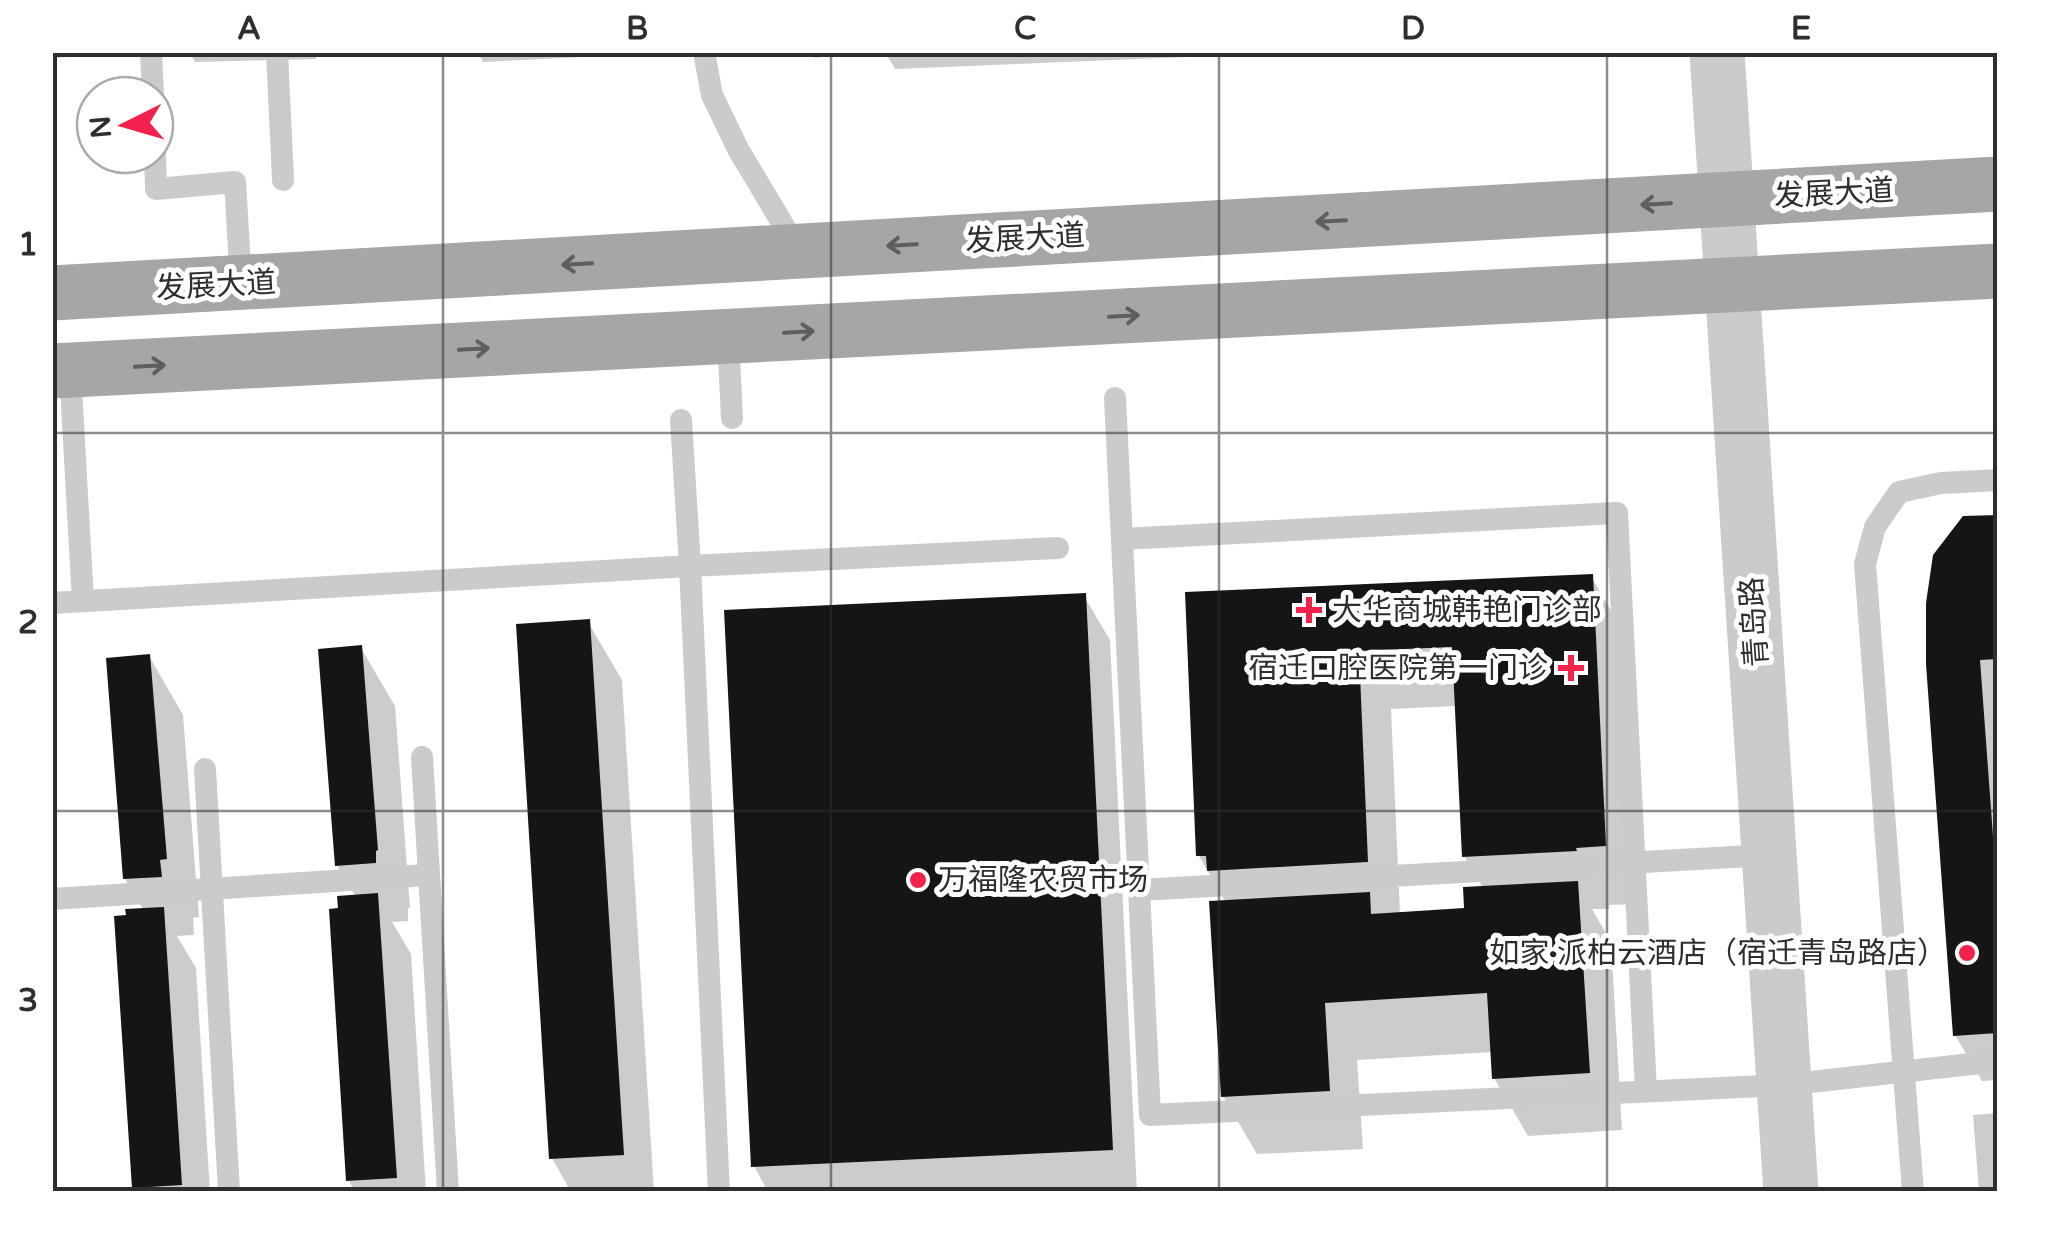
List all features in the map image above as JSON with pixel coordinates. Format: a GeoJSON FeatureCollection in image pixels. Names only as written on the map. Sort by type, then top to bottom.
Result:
{"type":"FeatureCollection","features":[{"type":"Feature","properties":{"kind":"main road","name":"发展大道"},"geometry":{"type":"LineString","coordinates":[[52,293],[1998,184]]}},
{"type":"Feature","properties":{"kind":"main road"},"geometry":{"type":"LineString","coordinates":[[61,370],[1998,271]]}},
{"type":"Feature","properties":{"kind":"street","name":"青岛路"},"geometry":{"type":"LineString","coordinates":[[1717,52],[1790,1192]]}},
{"type":"Feature","properties":{"kind":"lane"},"geometry":{"type":"LineString","coordinates":[[277,52],[283,180]]}},
{"type":"Feature","properties":{"kind":"lane"},"geometry":{"type":"LineString","coordinates":[[704,52],[712,95],[738,149],[799,251]]}},
{"type":"Feature","properties":{"kind":"lane"},"geometry":{"type":"LineString","coordinates":[[156,175],[156,190],[235,182],[242,284]]}},
{"type":"Feature","properties":{"kind":"lane"},"geometry":{"type":"LineString","coordinates":[[728,335],[732,418]]}},
{"type":"Feature","properties":{"kind":"lane"},"geometry":{"type":"LineString","coordinates":[[61,370],[83,601]]}},
{"type":"Feature","properties":{"kind":"lane"},"geometry":{"type":"LineString","coordinates":[[1115,398],[1150,1115],[1784,1084],[1998,1061]]}},
{"type":"Feature","properties":{"kind":"lane"},"geometry":{"type":"LineString","coordinates":[[681,420],[720,1192]]}},
{"type":"Feature","properties":{"kind":"lane"},"geometry":{"type":"LineString","coordinates":[[1913,1192],[1865,564],[1875,526],[1899,492],[1941,483],[1998,480]]}},
{"type":"Feature","properties":{"kind":"lane"},"geometry":{"type":"LineString","coordinates":[[1122,539],[1618,513],[1646,1091]]}},
{"type":"Feature","properties":{"kind":"lane"},"geometry":{"type":"LineString","coordinates":[[52,603],[1058,548]]}},
{"type":"Feature","properties":{"kind":"lane"},"geometry":{"type":"LineString","coordinates":[[422,757],[448,1192]]}},
{"type":"Feature","properties":{"kind":"lane"},"geometry":{"type":"LineString","coordinates":[[205,769],[229,1192]]}},
{"type":"Feature","properties":{"kind":"lane"},"geometry":{"type":"LineString","coordinates":[[1138,890],[1769,854]]}},
{"type":"Feature","properties":{"kind":"lane"},"geometry":{"type":"LineString","coordinates":[[52,898],[428,875]]}},
{"type":"Feature","properties":{"kind":"building"},"geometry":{"type":"Polygon","coordinates":[[[1998,515],[1998,659],[1980,660],[1998,904],[1998,1033],[1953,1036],[1926,664],[1926,603],[1933,555],[1963,516],[1998,515]]]}},
{"type":"Feature","properties":{"kind":"building"},"geometry":{"type":"Polygon","coordinates":[[[1593,574],[1606,846],[1462,857],[1452,647],[1359,651],[1368,862],[1207,871],[1206,856],[1196,856],[1185,592],[1593,574]]]}},
{"type":"Feature","properties":{"kind":"building","name":"万福隆农贸市场"},"geometry":{"type":"Polygon","coordinates":[[[1086,593],[1113,1150],[751,1167],[724,610],[1086,593]]]}},
{"type":"Feature","properties":{"kind":"building"},"geometry":{"type":"Polygon","coordinates":[[[590,619],[624,1155],[549,1159],[516,624],[590,619]]]}},
{"type":"Feature","properties":{"kind":"building"},"geometry":{"type":"Polygon","coordinates":[[[362,645],[378,850],[376,863],[335,866],[318,649],[362,645]]]}},
{"type":"Feature","properties":{"kind":"building"},"geometry":{"type":"Polygon","coordinates":[[[150,654],[167,859],[160,860],[162,877],[123,879],[106,658],[150,654]]]}},
{"type":"Feature","properties":{"kind":"building"},"geometry":{"type":"Polygon","coordinates":[[[1578,881],[1590,1073],[1492,1079],[1487,993],[1325,1003],[1330,1091],[1221,1097],[1209,901],[1370,892],[1371,914],[1464,908],[1463,887],[1578,881]]]}},
{"type":"Feature","properties":{"kind":"building"},"geometry":{"type":"Polygon","coordinates":[[[378,893],[397,1178],[346,1181],[329,909],[338,908],[337,896],[378,893]]]}},
{"type":"Feature","properties":{"kind":"building"},"geometry":{"type":"Polygon","coordinates":[[[164,907],[182,1185],[132,1188],[114,916],[126,915],[125,909],[164,907]]]}},
{"type":"Feature","properties":{"kind":"place","name":"大华商城韩艳门诊部"},"geometry":{"type":"Point","coordinates":[1309,610]}},
{"type":"Feature","properties":{"kind":"place","name":"宿迁口腔医院第一门诊"},"geometry":{"type":"Point","coordinates":[1571,668]}},
{"type":"Feature","properties":{"kind":"place","name":"万福隆农贸市场"},"geometry":{"type":"Point","coordinates":[918,880]}},
{"type":"Feature","properties":{"kind":"place","name":"如家·派柏云酒店（宿迁青岛路店）"},"geometry":{"type":"Point","coordinates":[1967,953]}}]}
